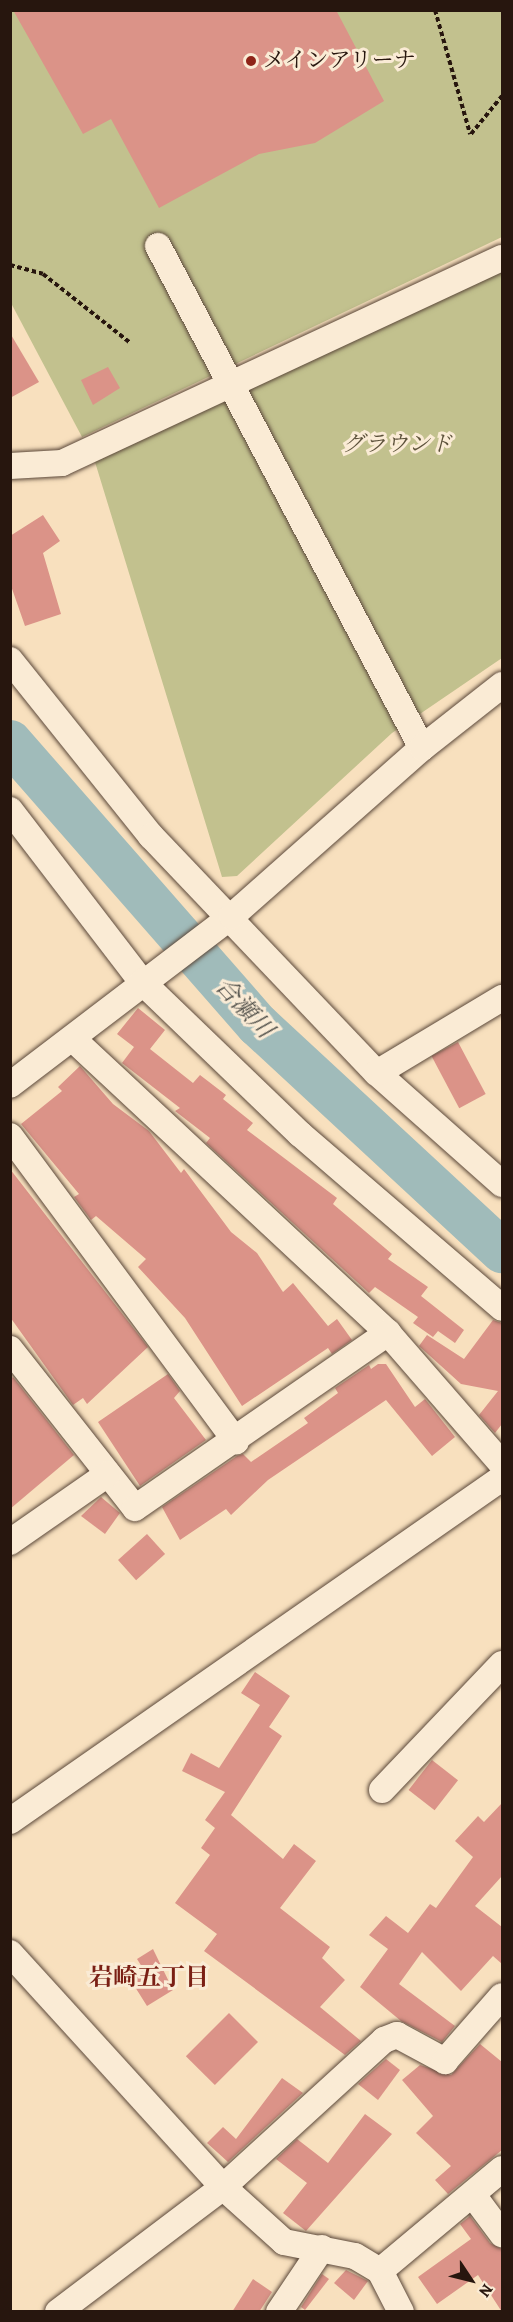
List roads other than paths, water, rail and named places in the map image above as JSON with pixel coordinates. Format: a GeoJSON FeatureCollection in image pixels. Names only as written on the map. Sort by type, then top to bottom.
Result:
{"type":"FeatureCollection","features":[{"type":"Feature","properties":{"kind":"street"},"geometry":{"type":"LineString","coordinates":[[158,246],[228,387],[422,748]]}},
{"type":"Feature","properties":{"kind":"street"},"geometry":{"type":"LineString","coordinates":[[10,466],[62,463],[502,258]]}},
{"type":"Feature","properties":{"kind":"street"},"geometry":{"type":"LineString","coordinates":[[10,660],[152,836],[232,916],[377,1073],[502,1184]]}},
{"type":"Feature","properties":{"kind":"street"},"geometry":{"type":"LineString","coordinates":[[10,1085],[74,1040],[150,976],[232,916],[422,748],[502,685]]}},
{"type":"Feature","properties":{"kind":"street"},"geometry":{"type":"LineString","coordinates":[[10,810],[150,976],[300,1134],[502,1308]]}},
{"type":"Feature","properties":{"kind":"street"},"geometry":{"type":"LineString","coordinates":[[377,1073],[502,998]]}},
{"type":"Feature","properties":{"kind":"street"},"geometry":{"type":"LineString","coordinates":[[74,1040],[388,1333],[502,1464]]}},
{"type":"Feature","properties":{"kind":"street"},"geometry":{"type":"LineString","coordinates":[[10,1136],[236,1441]]}},
{"type":"Feature","properties":{"kind":"street"},"geometry":{"type":"LineString","coordinates":[[10,1348],[135,1508],[236,1441],[388,1333]]}},
{"type":"Feature","properties":{"kind":"street"},"geometry":{"type":"LineString","coordinates":[[10,1542],[108,1474]]}},
{"type":"Feature","properties":{"kind":"street"},"geometry":{"type":"LineString","coordinates":[[10,1821],[502,1478]]}},
{"type":"Feature","properties":{"kind":"street"},"geometry":{"type":"LineString","coordinates":[[382,1790],[502,1664]]}},
{"type":"Feature","properties":{"kind":"street"},"geometry":{"type":"LineString","coordinates":[[10,1953],[223,2187],[284,2241],[355,2256],[380,2271],[400,2312]]}},
{"type":"Feature","properties":{"kind":"street"},"geometry":{"type":"LineString","coordinates":[[66,2309],[223,2187],[384,2040],[397,2035],[445,2061],[498,2009]]}},
{"type":"Feature","properties":{"kind":"street"},"geometry":{"type":"LineString","coordinates":[[380,2271],[502,2169]]}},
{"type":"Feature","properties":{"kind":"street"},"geometry":{"type":"LineString","coordinates":[[473,2195],[502,2234]]}},
{"type":"Feature","properties":{"kind":"street"},"geometry":{"type":"LineString","coordinates":[[279,2312],[322,2248]]}},
{"type":"Feature","properties":{"kind":"waterway","name":"合瀬川"},"geometry":{"type":"LineString","coordinates":[[10,742],[258,1025],[502,1251]]}},
{"type":"Feature","properties":{"kind":"place","name":"メインアリーナ"},"geometry":{"type":"Point","coordinates":[251,61]}},
{"type":"Feature","properties":{"kind":"district","name":"岩崎五丁目"},"geometry":{"type":"Point","coordinates":[149,1978]}},
{"type":"Feature","properties":{"kind":"park label","name":"グラウンド"},"geometry":{"type":"Point","coordinates":[397,445]}}]}
